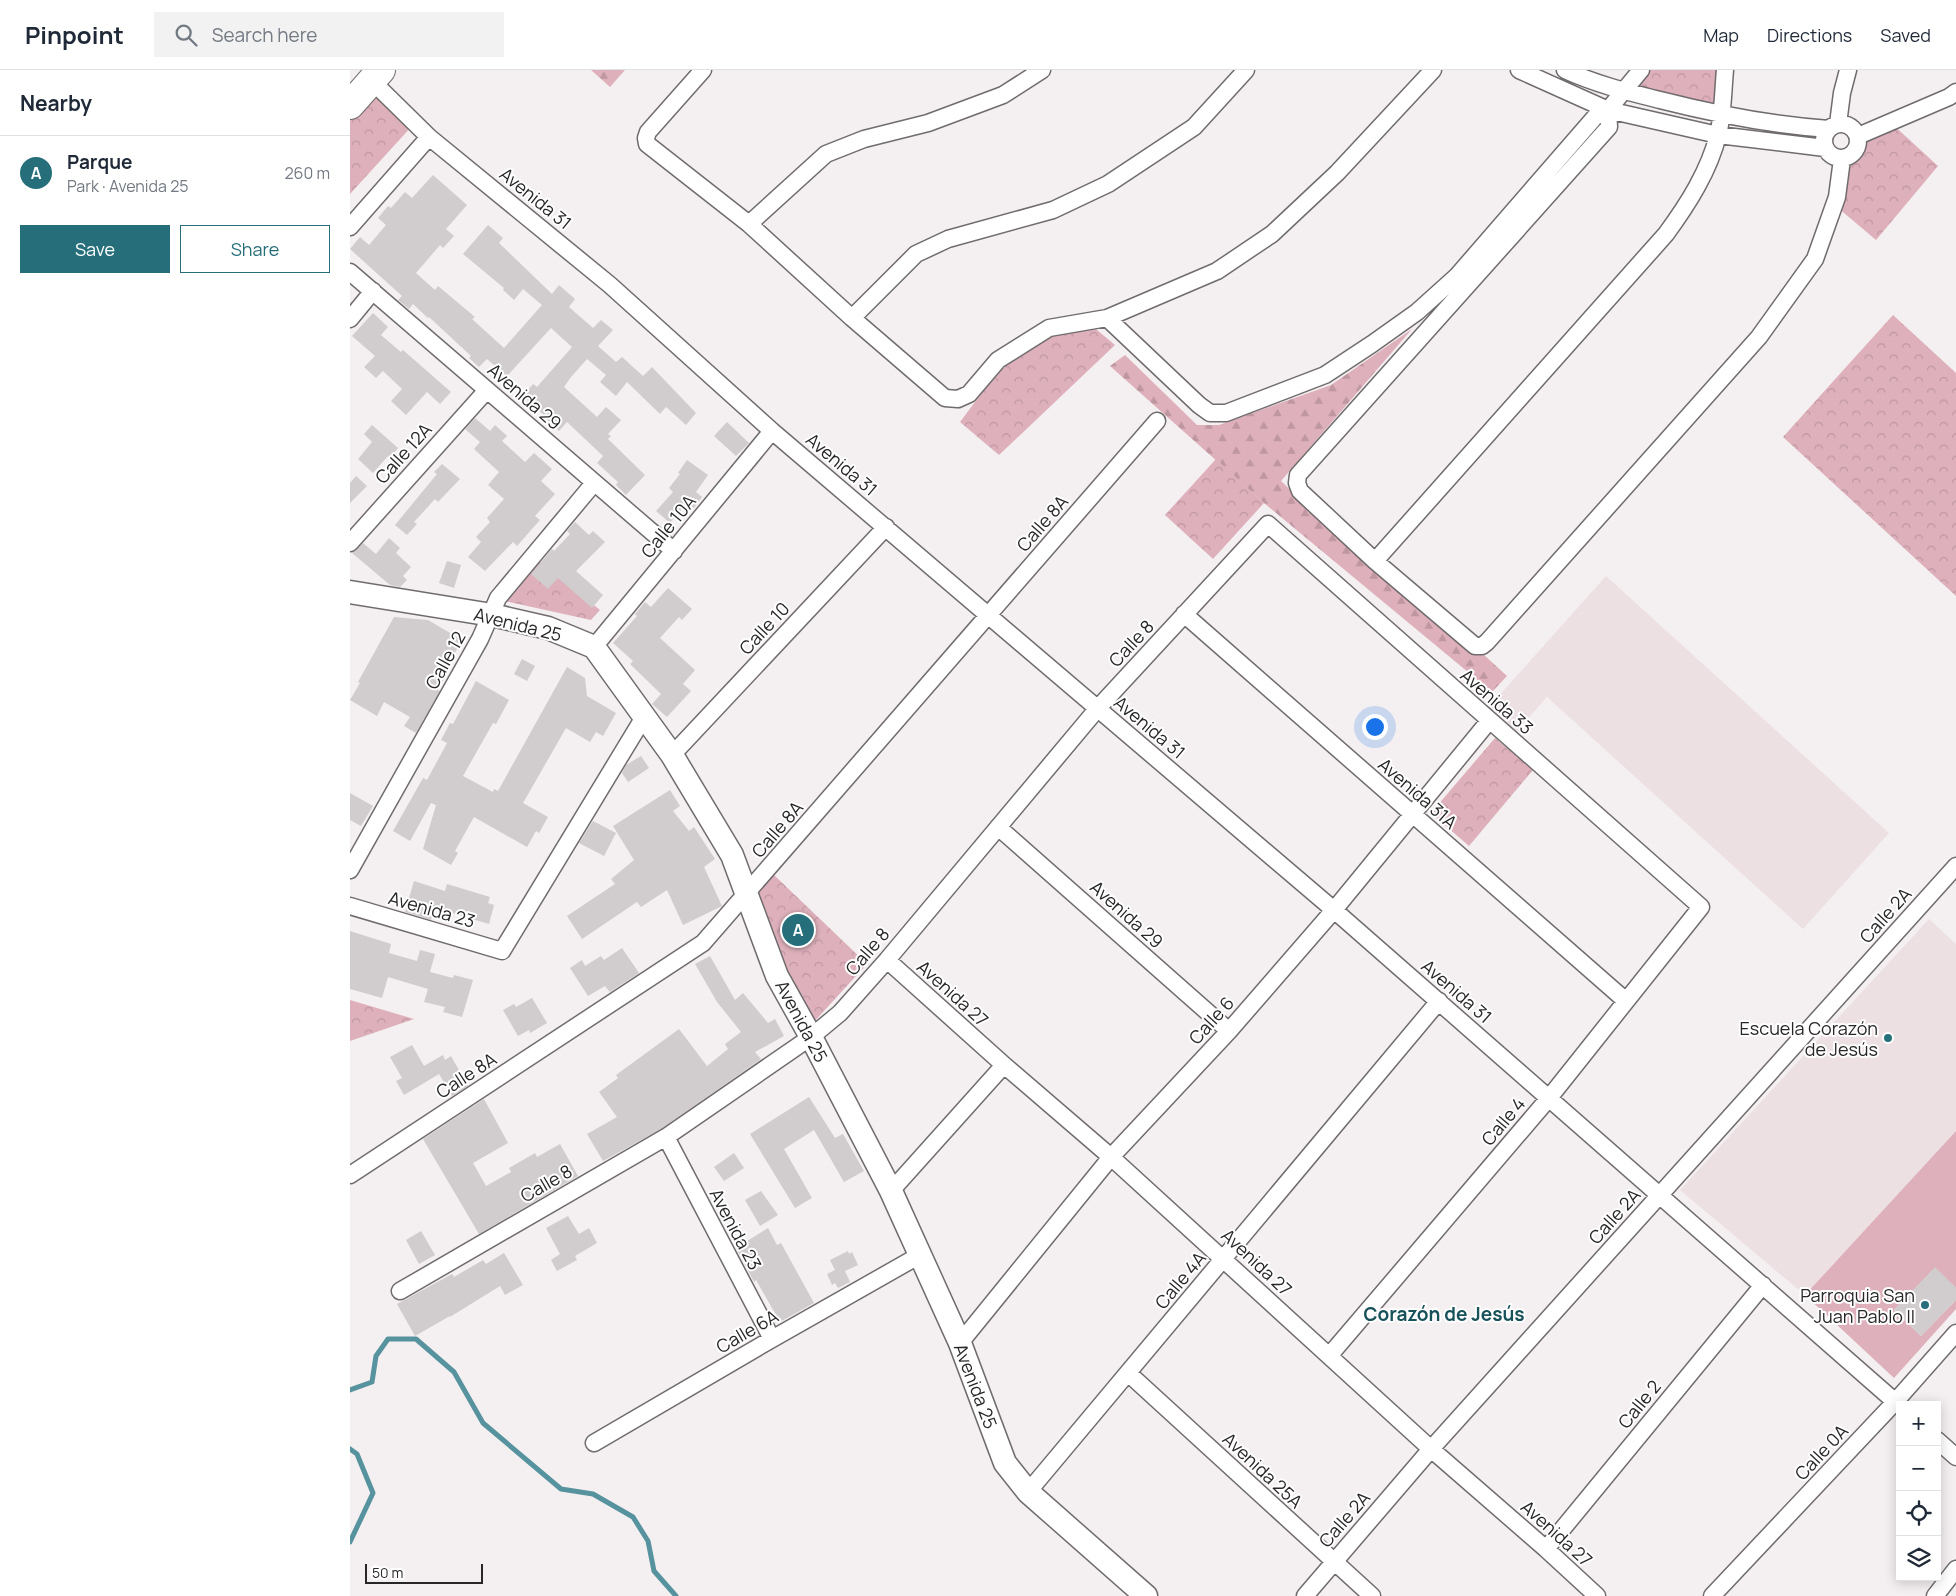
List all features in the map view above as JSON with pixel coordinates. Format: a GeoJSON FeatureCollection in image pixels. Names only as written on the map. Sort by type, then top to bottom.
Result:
{"type":"FeatureCollection","features":[{"type":"Feature","properties":{"kind":"highway"},"geometry":{"type":"LineString","coordinates":[[350,105],[377,75]]}},
{"type":"Feature","properties":{"kind":"street"},"geometry":{"type":"LineString","coordinates":[[703,70],[648,132],[647,144],[749,224],[852,318],[945,398],[958,399],[969,394],[998,360],[1049,328],[1107,318],[1217,271],[1272,234],[1337,173],[1433,70]]}},
{"type":"Feature","properties":{"kind":"street"},"geometry":{"type":"LineString","coordinates":[[749,224],[826,154],[864,140],[928,123],[1003,95],[1042,70]]}},
{"type":"Feature","properties":{"kind":"street"},"geometry":{"type":"LineString","coordinates":[[852,318],[916,254],[948,239],[1052,210],[1108,184],[1194,127],[1246,70]]}},
{"type":"Feature","properties":{"kind":"street"},"geometry":{"type":"LineString","coordinates":[[1519,70],[1608,110],[1718,134],[1825,148]]}},
{"type":"Feature","properties":{"kind":"street"},"geometry":{"type":"LineString","coordinates":[[1565,70],[1624,91],[1720,115],[1803,127],[1833,126],[1850,126],[1858,136],[1859,144],[1856,152],[1850,157],[1842,159],[1829,154],[1825,148],[1824,138],[1833,126],[1848,70]]}},
{"type":"Feature","properties":{"kind":"street"},"geometry":{"type":"LineString","coordinates":[[1641,70],[1608,110],[1609,127],[1463,280],[1298,475],[1297,483],[1300,491],[1375,561],[1475,646],[1482,646],[1487,642],[1759,337],[1815,259],[1837,197],[1842,159]]}},
{"type":"Feature","properties":{"kind":"street"},"geometry":{"type":"LineString","coordinates":[[1375,561],[1666,234],[1688,203],[1708,164],[1718,134],[1725,70]]}},
{"type":"Feature","properties":{"kind":"street","name":"Avenida 31"},"geometry":{"type":"LineString","coordinates":[[377,75],[429,137],[610,285],[772,431],[1334,910],[1896,1403]]}},
{"type":"Feature","properties":{"kind":"street"},"geometry":{"type":"LineString","coordinates":[[1858,136],[1949,97],[1956,92]]}},
{"type":"Feature","properties":{"kind":"street"},"geometry":{"type":"LineString","coordinates":[[350,227],[429,137]]}},
{"type":"Feature","properties":{"kind":"street","name":"Avenida 29"},"geometry":{"type":"LineString","coordinates":[[350,272],[674,551]]}},
{"type":"Feature","properties":{"kind":"street"},"geometry":{"type":"LineString","coordinates":[[1107,318],[1210,414],[1226,413],[1324,375],[1463,280]]}},
{"type":"Feature","properties":{"kind":"street"},"geometry":{"type":"LineString","coordinates":[[350,319],[373,291]]}},
{"type":"Feature","properties":{"kind":"street","name":"Calle 12A"},"geometry":{"type":"LineString","coordinates":[[350,543],[487,390]]}},
{"type":"Feature","properties":{"kind":"street","name":"Calle 8A"},"geometry":{"type":"LineString","coordinates":[[350,1175],[703,944],[1157,421]]}},
{"type":"Feature","properties":{"kind":"street","name":"Calle 10A"},"geometry":{"type":"LineString","coordinates":[[594,647],[772,431]]}},
{"type":"Feature","properties":{"kind":"street","name":"Calle 12"},"geometry":{"type":"LineString","coordinates":[[350,870],[492,615],[498,598],[594,483]]}},
{"type":"Feature","properties":{"kind":"street","name":"Calle 8"},"geometry":{"type":"LineString","coordinates":[[400,1290],[666,1137],[811,1037],[840,1013],[887,960],[1098,708],[1268,524]]}},
{"type":"Feature","properties":{"kind":"street","name":"Avenida 33"},"geometry":{"type":"LineString","coordinates":[[1268,524],[1701,907]]}},
{"type":"Feature","properties":{"kind":"street","name":"Calle 10"},"geometry":{"type":"LineString","coordinates":[[672,755],[886,527]]}},
{"type":"Feature","properties":{"kind":"street","name":"Avenida 25"},"geometry":{"type":"LineString","coordinates":[[350,592],[492,615],[548,628],[594,647],[672,755],[732,855],[777,976],[891,1191],[960,1343],[1005,1463],[1028,1492],[1146,1596]]}},
{"type":"Feature","properties":{"kind":"street","name":"Avenida 31A"},"geometry":{"type":"LineString","coordinates":[[1184,614],[1626,1001]]}},
{"type":"Feature","properties":{"kind":"street","name":"Avenida 23"},"geometry":{"type":"LineString","coordinates":[[350,906],[502,951],[644,717]]}},
{"type":"Feature","properties":{"kind":"street","name":"Calle 6"},"geometry":{"type":"LineString","coordinates":[[960,1343],[1111,1157],[1229,1032],[1334,910],[1489,721]]}},
{"type":"Feature","properties":{"kind":"street","name":"Avenida 29"},"geometry":{"type":"LineString","coordinates":[[998,827],[1229,1032]]}},
{"type":"Feature","properties":{"kind":"street","name":"Calle 2A"},"geometry":{"type":"LineString","coordinates":[[1305,1596],[1431,1449],[1956,866]]}},
{"type":"Feature","properties":{"kind":"street","name":"Calle 4"},"geometry":{"type":"LineString","coordinates":[[1329,1356],[1549,1098],[1701,907]]}},
{"type":"Feature","properties":{"kind":"street","name":"Avenida 27"},"geometry":{"type":"LineString","coordinates":[[887,960],[1224,1258],[1431,1449],[1597,1596]]}},
{"type":"Feature","properties":{"kind":"street","name":"Calle 4A"},"geometry":{"type":"LineString","coordinates":[[1028,1492],[1438,1001]]}},
{"type":"Feature","properties":{"kind":"street"},"geometry":{"type":"LineString","coordinates":[[891,1191],[1004,1065]]}},
{"type":"Feature","properties":{"kind":"street","name":"Avenida 23"},"geometry":{"type":"LineString","coordinates":[[666,1137],[772,1339]]}},
{"type":"Feature","properties":{"kind":"street","name":"Calle 6A"},"geometry":{"type":"LineString","coordinates":[[594,1443],[920,1255]]}},
{"type":"Feature","properties":{"kind":"street","name":"Calle 2"},"geometry":{"type":"LineString","coordinates":[[1546,1549],[1762,1285]]}},
{"type":"Feature","properties":{"kind":"street","name":"Calle 0A"},"geometry":{"type":"LineString","coordinates":[[1899,1401],[1956,1333]]}},
{"type":"Feature","properties":{"kind":"street","name":"Avenida 25A"},"geometry":{"type":"LineString","coordinates":[[1128,1373],[1372,1596]]}},
{"type":"Feature","properties":{"kind":"street","name":"Calle 0A"},"geometry":{"type":"LineString","coordinates":[[1712,1596],[1896,1405]]}},
{"type":"Feature","properties":{"kind":"street"},"geometry":{"type":"LineString","coordinates":[[1941,1444],[1956,1457]]}},
{"type":"Feature","properties":{"kind":"street"},"geometry":{"type":"LineString","coordinates":[[1935,1596],[1956,1569]]}},
{"type":"Feature","properties":{"kind":"shaded area"},"geometry":{"type":"Polygon","coordinates":[[[1606,576],[1889,833],[1803,929],[1547,697],[1515,733],[1488,708],[1606,576]]]}},
{"type":"Feature","properties":{"kind":"shaded area","name":"Escuela Corazón de Jesús"},"geometry":{"type":"Polygon","coordinates":[[[1929,919],[1956,944],[1956,1131],[1805,1295],[1680,1190],[1929,919]]]}},
{"type":"Feature","properties":{"kind":"green space"},"geometry":{"type":"Polygon","coordinates":[[[591,70],[625,70],[610,87],[591,70]]]}},
{"type":"Feature","properties":{"kind":"green space"},"geometry":{"type":"Polygon","coordinates":[[[1645,70],[1725,70],[1718,112],[1629,89],[1645,70]]]}},
{"type":"Feature","properties":{"kind":"green space"},"geometry":{"type":"Polygon","coordinates":[[[373,93],[412,126],[350,194],[350,119],[373,93]]]}},
{"type":"Feature","properties":{"kind":"green space"},"geometry":{"type":"Polygon","coordinates":[[[1890,122],[1938,166],[1876,240],[1837,207],[1845,161],[1861,137],[1890,122]]]}},
{"type":"Feature","properties":{"kind":"green space"},"geometry":{"type":"Polygon","coordinates":[[[1893,315],[1956,373],[1956,596],[1783,437],[1893,315]]]}},
{"type":"Feature","properties":{"kind":"green space"},"geometry":{"type":"Polygon","coordinates":[[[1091,325],[1115,345],[999,455],[960,422],[1009,362],[1049,334],[1091,325]]]}},
{"type":"Feature","properties":{"kind":"green space"},"geometry":{"type":"Polygon","coordinates":[[[1412,329],[1281,481],[1380,575],[1483,654],[1507,676],[1492,692],[1264,503],[1110,366],[1125,355],[1197,425],[1219,425],[1331,385],[1412,329]]]}},
{"type":"Feature","properties":{"kind":"green space"},"geometry":{"type":"Polygon","coordinates":[[[1216,459],[1264,503],[1213,559],[1165,515],[1216,459]]]}},
{"type":"Feature","properties":{"kind":"green space"},"geometry":{"type":"Polygon","coordinates":[[[535,558],[600,610],[591,620],[504,601],[535,558]]]}},
{"type":"Feature","properties":{"kind":"green space"},"geometry":{"type":"Polygon","coordinates":[[[1495,738],[1533,770],[1469,846],[1431,813],[1495,738]]]}},
{"type":"Feature","properties":{"kind":"green space"},"geometry":{"type":"Polygon","coordinates":[[[773,874],[867,964],[812,1024],[781,969],[752,896],[773,874]]]}},
{"type":"Feature","properties":{"kind":"green space"},"geometry":{"type":"Polygon","coordinates":[[[350,1000],[414,1019],[350,1041],[350,1000]]]}},
{"type":"Feature","properties":{"kind":"green space"},"geometry":{"type":"Polygon","coordinates":[[[1956,1131],[1956,1288],[1935,1268],[1894,1310],[1921,1336],[1956,1300],[1956,1309],[1894,1378],[1805,1295],[1956,1131]]]}},
{"type":"Feature","properties":{"kind":"building"},"geometry":{"type":"Polygon","coordinates":[[[433,175],[467,205],[446,229],[454,236],[443,248],[440,245],[416,273],[435,290],[438,286],[475,317],[472,319],[504,348],[542,305],[523,289],[514,300],[503,290],[504,288],[463,254],[488,225],[503,238],[499,243],[552,294],[559,285],[575,299],[569,307],[593,328],[601,320],[613,330],[598,346],[616,362],[622,357],[643,376],[652,367],[696,413],[686,425],[666,407],[660,414],[627,382],[616,396],[600,382],[606,375],[587,359],[571,377],[564,387],[597,417],[606,407],[621,420],[608,434],[611,436],[608,439],[645,475],[626,495],[616,485],[618,482],[597,463],[603,456],[567,422],[559,431],[542,417],[544,415],[523,396],[533,384],[537,387],[572,347],[551,328],[507,376],[487,359],[479,367],[469,358],[471,356],[429,317],[413,304],[409,309],[398,300],[402,296],[350,249],[360,237],[369,245],[386,225],[378,218],[388,206],[391,208],[405,192],[412,198],[433,175]]]}},
{"type":"Feature","properties":{"kind":"building"},"geometry":{"type":"Polygon","coordinates":[[[373,313],[388,327],[381,335],[401,352],[403,350],[451,392],[440,404],[427,392],[406,415],[391,401],[402,389],[383,371],[376,378],[364,367],[375,356],[352,336],[373,313]]]}},
{"type":"Feature","properties":{"kind":"building"},"geometry":{"type":"Polygon","coordinates":[[[475,418],[490,431],[495,425],[507,436],[502,441],[525,462],[534,453],[552,469],[541,481],[555,494],[535,516],[540,520],[517,546],[513,542],[485,571],[468,557],[481,542],[476,537],[490,522],[487,518],[504,499],[488,485],[499,472],[474,449],[480,442],[465,429],[475,418]]]}},
{"type":"Feature","properties":{"kind":"building"},"geometry":{"type":"Polygon","coordinates":[[[727,422],[749,443],[736,456],[714,436],[727,422]]]}},
{"type":"Feature","properties":{"kind":"building"},"geometry":{"type":"Polygon","coordinates":[[[372,425],[398,448],[373,473],[358,459],[372,442],[364,434],[372,425]]]}},
{"type":"Feature","properties":{"kind":"building"},"geometry":{"type":"Polygon","coordinates":[[[687,460],[708,475],[696,492],[702,497],[694,508],[687,503],[670,523],[656,511],[673,492],[669,488],[680,474],[678,473],[687,460]]]}},
{"type":"Feature","properties":{"kind":"building"},"geometry":{"type":"Polygon","coordinates":[[[442,464],[460,479],[438,502],[435,499],[414,522],[417,524],[407,535],[395,525],[437,474],[434,472],[442,464]]]}},
{"type":"Feature","properties":{"kind":"building"},"geometry":{"type":"Polygon","coordinates":[[[356,476],[367,486],[350,503],[350,483],[356,476]]]}},
{"type":"Feature","properties":{"kind":"building"},"geometry":{"type":"Polygon","coordinates":[[[575,522],[589,535],[593,531],[605,542],[576,571],[603,595],[592,608],[558,578],[548,589],[531,574],[552,549],[554,551],[570,534],[567,531],[575,522]]]}},
{"type":"Feature","properties":{"kind":"building"},"geometry":{"type":"Polygon","coordinates":[[[389,538],[400,548],[396,553],[411,567],[403,576],[407,580],[400,587],[390,585],[352,553],[363,543],[376,554],[389,538]]]}},
{"type":"Feature","properties":{"kind":"building"},"geometry":{"type":"Polygon","coordinates":[[[447,561],[461,565],[454,588],[439,583],[447,561]]]}},
{"type":"Feature","properties":{"kind":"building"},"geometry":{"type":"Polygon","coordinates":[[[668,588],[692,609],[682,620],[679,617],[660,638],[695,670],[683,684],[691,691],[667,717],[652,704],[661,694],[630,664],[633,661],[613,643],[637,616],[635,614],[645,602],[651,607],[668,588]]]}},
{"type":"Feature","properties":{"kind":"building"},"geometry":{"type":"Polygon","coordinates":[[[394,617],[428,620],[462,640],[438,690],[440,691],[416,733],[404,726],[410,717],[384,702],[377,716],[350,700],[394,617]]]}},
{"type":"Feature","properties":{"kind":"building"},"geometry":{"type":"Polygon","coordinates":[[[522,659],[535,666],[527,681],[514,674],[522,659]]]}},
{"type":"Feature","properties":{"kind":"building"},"geometry":{"type":"Polygon","coordinates":[[[567,667],[585,678],[587,696],[616,713],[603,736],[596,732],[590,742],[566,728],[523,803],[548,817],[539,833],[536,831],[527,847],[474,817],[455,851],[458,853],[451,865],[423,849],[436,805],[431,803],[410,841],[393,831],[423,778],[427,780],[447,743],[441,740],[450,723],[453,724],[476,681],[509,700],[496,724],[493,723],[463,776],[493,792],[494,789],[498,791],[567,667]]]}},
{"type":"Feature","properties":{"kind":"building"},"geometry":{"type":"Polygon","coordinates":[[[641,756],[649,768],[628,782],[622,773],[626,765],[641,756]]]}},
{"type":"Feature","properties":{"kind":"building"},"geometry":{"type":"Polygon","coordinates":[[[670,790],[680,806],[673,811],[689,831],[694,827],[715,859],[704,867],[722,906],[683,925],[667,890],[641,907],[637,902],[582,939],[567,916],[615,884],[611,879],[634,860],[613,826],[670,790]]]}},
{"type":"Feature","properties":{"kind":"building"},"geometry":{"type":"Polygon","coordinates":[[[350,793],[373,806],[361,826],[350,820],[350,793]]]}},
{"type":"Feature","properties":{"kind":"building"},"geometry":{"type":"Polygon","coordinates":[[[593,821],[616,833],[604,856],[579,843],[593,821]]]}},
{"type":"Feature","properties":{"kind":"building"},"geometry":{"type":"Polygon","coordinates":[[[414,881],[445,891],[447,884],[490,897],[488,903],[494,905],[489,924],[435,908],[431,920],[405,912],[414,881]]]}},
{"type":"Feature","properties":{"kind":"building"},"geometry":{"type":"Polygon","coordinates":[[[350,931],[391,944],[389,953],[417,961],[420,950],[435,954],[430,972],[453,978],[454,975],[473,980],[462,1017],[443,1012],[445,1007],[424,1002],[428,989],[388,977],[382,998],[350,989],[350,931]]]}},
{"type":"Feature","properties":{"kind":"building"},"geometry":{"type":"Polygon","coordinates":[[[622,948],[639,973],[610,992],[605,986],[588,996],[570,968],[582,960],[585,966],[601,956],[604,960],[622,948]]]}},
{"type":"Feature","properties":{"kind":"building"},"geometry":{"type":"Polygon","coordinates":[[[710,956],[735,1000],[743,993],[768,1023],[775,1019],[784,1036],[755,1052],[761,1059],[661,1129],[603,1161],[587,1134],[617,1117],[599,1092],[618,1078],[616,1075],[679,1029],[707,1066],[728,1049],[725,1044],[741,1032],[717,1002],[695,964],[710,956]]]}},
{"type":"Feature","properties":{"kind":"building"},"geometry":{"type":"Polygon","coordinates":[[[532,998],[547,1023],[530,1033],[529,1030],[518,1036],[503,1010],[514,1004],[516,1007],[532,998]]]}},
{"type":"Feature","properties":{"kind":"building"},"geometry":{"type":"Polygon","coordinates":[[[412,1045],[424,1066],[443,1055],[445,1060],[451,1056],[468,1086],[452,1096],[439,1074],[404,1095],[396,1081],[402,1078],[390,1057],[412,1045]]]}},
{"type":"Feature","properties":{"kind":"building"},"geometry":{"type":"Polygon","coordinates":[[[809,1097],[835,1138],[843,1134],[864,1171],[844,1182],[814,1130],[784,1149],[812,1198],[795,1208],[750,1134],[809,1097]]]}},
{"type":"Feature","properties":{"kind":"building"},"geometry":{"type":"Polygon","coordinates":[[[484,1099],[508,1143],[473,1163],[486,1186],[511,1172],[509,1168],[535,1153],[537,1157],[560,1144],[578,1176],[479,1234],[423,1139],[484,1099]]]}},
{"type":"Feature","properties":{"kind":"building"},"geometry":{"type":"Polygon","coordinates":[[[734,1153],[744,1168],[724,1181],[714,1167],[734,1153]]]}},
{"type":"Feature","properties":{"kind":"building"},"geometry":{"type":"Polygon","coordinates":[[[761,1191],[778,1215],[760,1226],[745,1200],[761,1191]]]}},
{"type":"Feature","properties":{"kind":"building"},"geometry":{"type":"Polygon","coordinates":[[[568,1216],[579,1234],[589,1228],[597,1243],[575,1256],[577,1260],[557,1271],[551,1260],[560,1254],[546,1228],[568,1216]]]}},
{"type":"Feature","properties":{"kind":"building"},"geometry":{"type":"Polygon","coordinates":[[[768,1228],[777,1245],[781,1243],[814,1303],[780,1322],[756,1280],[754,1282],[736,1248],[768,1228]]]}},
{"type":"Feature","properties":{"kind":"building"},"geometry":{"type":"Polygon","coordinates":[[[421,1231],[435,1255],[419,1264],[406,1240],[421,1231]]]}},
{"type":"Feature","properties":{"kind":"building"},"geometry":{"type":"Polygon","coordinates":[[[848,1251],[849,1254],[852,1252],[858,1265],[845,1271],[850,1282],[838,1288],[835,1283],[832,1285],[827,1274],[835,1270],[830,1260],[848,1251]]]}},
{"type":"Feature","properties":{"kind":"building"},"geometry":{"type":"Polygon","coordinates":[[[504,1253],[523,1285],[505,1295],[500,1286],[415,1336],[397,1304],[452,1274],[454,1277],[483,1260],[486,1264],[504,1253]]]}},
{"type":"Feature","properties":{"kind":"building","name":"Parroquia San Juan Pablo II"},"geometry":{"type":"Polygon","coordinates":[[[1935,1267],[1956,1288],[1956,1300],[1921,1336],[1894,1310],[1935,1267]]]}},
{"type":"Feature","properties":{"kind":"waterway"},"geometry":{"type":"LineString","coordinates":[[350,1390],[372,1382],[376,1356],[388,1339],[416,1339],[454,1372],[483,1423],[561,1489],[593,1494],[633,1517],[648,1541],[654,1571],[676,1596]]}},
{"type":"Feature","properties":{"kind":"waterway"},"geometry":{"type":"LineString","coordinates":[[350,1449],[357,1454],[373,1493],[350,1542]]}},
{"type":"Feature","properties":{"kind":"place","name":"Parque"},"geometry":{"type":"Point","coordinates":[798,930]}},
{"type":"Feature","properties":{"kind":"place","name":"Escuela Corazón de Jesús"},"geometry":{"type":"Point","coordinates":[1888,1038]}},
{"type":"Feature","properties":{"kind":"place","name":"Parroquia San Juan Pablo II"},"geometry":{"type":"Point","coordinates":[1925,1305]}},
{"type":"Feature","properties":{"kind":"district","name":"Corazón de Jesús"},"geometry":{"type":"Point","coordinates":[1444,1314]}}]}
